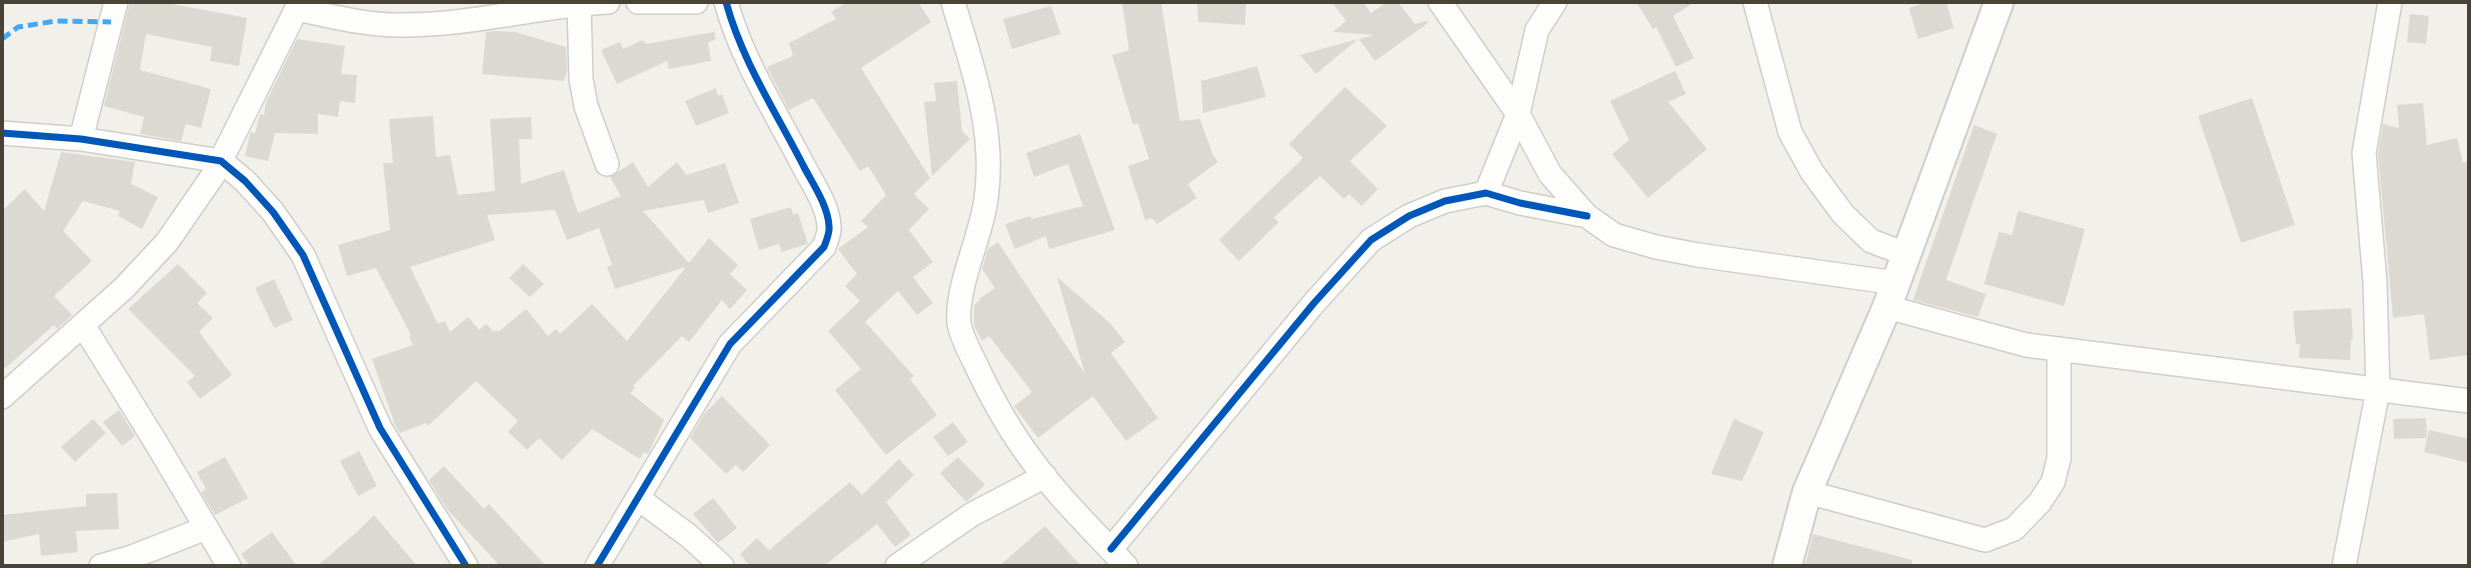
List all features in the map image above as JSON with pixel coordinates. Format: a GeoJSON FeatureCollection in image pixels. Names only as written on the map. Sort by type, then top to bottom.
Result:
{"type":"FeatureCollection","features":[{"type":"Feature","properties":{"kind":"street"},"geometry":{"type":"LineString","coordinates":[[81,139],[116,2]]}},
{"type":"Feature","properties":{"kind":"street"},"geometry":{"type":"LineString","coordinates":[[2,397],[124,288],[167,242],[221,161],[298,5],[350,20],[396,26],[440,24],[579,3],[608,2]]}},
{"type":"Feature","properties":{"kind":"street"},"geometry":{"type":"LineString","coordinates":[[638,2],[696,2]]}},
{"type":"Feature","properties":{"kind":"street"},"geometry":{"type":"LineString","coordinates":[[597,566],[730,344],[824,247],[830,227],[820,198],[750,68],[734,32],[726,2]]}},
{"type":"Feature","properties":{"kind":"street"},"geometry":{"type":"LineString","coordinates":[[953,2],[975,77],[986,128],[989,163],[986,200],[978,240],[958,304],[960,327],[996,407],[1045,476],[1118,558],[1314,303],[1371,240],[1409,216],[1445,201],[1486,193],[1587,216]]}},
{"type":"Feature","properties":{"kind":"street"},"geometry":{"type":"LineString","coordinates":[[1440,2],[1518,114],[1550,174],[1587,216],[1614,235],[1656,247],[1891,295],[2026,345],[2469,401]]}},
{"type":"Feature","properties":{"kind":"street"},"geometry":{"type":"LineString","coordinates":[[1486,193],[1518,114],[1537,30],[1555,2]]}},
{"type":"Feature","properties":{"kind":"street"},"geometry":{"type":"LineString","coordinates":[[1755,2],[1790,132],[1812,172],[1843,214],[1871,241],[1906,254]]}},
{"type":"Feature","properties":{"kind":"street"},"geometry":{"type":"LineString","coordinates":[[1787,566],[1807,492],[1891,295],[1999,2]]}},
{"type":"Feature","properties":{"kind":"street"},"geometry":{"type":"LineString","coordinates":[[2344,566],[2378,390],[2375,282],[2364,153],[2390,2]]}},
{"type":"Feature","properties":{"kind":"street"},"geometry":{"type":"LineString","coordinates":[[579,3],[580,79],[586,106],[607,164]]}},
{"type":"Feature","properties":{"kind":"street"},"geometry":{"type":"LineString","coordinates":[[2,133],[81,139],[221,161],[245,181],[274,212],[303,256],[380,428],[466,566]]}},
{"type":"Feature","properties":{"kind":"street"},"geometry":{"type":"LineString","coordinates":[[83,325],[229,566]]}},
{"type":"Feature","properties":{"kind":"street"},"geometry":{"type":"LineString","coordinates":[[1807,492],[1985,540],[2014,529],[2040,502],[2053,482],[2059,458],[2059,350]]}},
{"type":"Feature","properties":{"kind":"street"},"geometry":{"type":"LineString","coordinates":[[897,566],[971,515],[1045,476]]}},
{"type":"Feature","properties":{"kind":"street"},"geometry":{"type":"LineString","coordinates":[[639,499],[689,536],[722,566]]}},
{"type":"Feature","properties":{"kind":"street"},"geometry":{"type":"LineString","coordinates":[[101,566],[206,528]]}},
{"type":"Feature","properties":{"kind":"building"},"geometry":{"type":"Polygon","coordinates":[[[130,2],[162,2],[247,18],[239,66],[210,61],[212,47],[146,34],[140,70],[211,89],[201,128],[186,124],[181,141],[140,134],[144,117],[104,106],[130,2]]]}},
{"type":"Feature","properties":{"kind":"building"},"geometry":{"type":"Polygon","coordinates":[[[847,2],[918,2],[931,22],[861,68],[930,178],[914,194],[929,209],[909,230],[933,262],[913,277],[933,303],[917,315],[898,291],[865,322],[914,376],[910,379],[937,415],[886,455],[835,390],[861,369],[828,331],[860,301],[845,286],[857,274],[838,249],[868,227],[861,221],[886,195],[868,166],[860,171],[813,98],[789,110],[767,67],[793,56],[789,43],[836,19],[831,12],[847,2]]]}},
{"type":"Feature","properties":{"kind":"building"},"geometry":{"type":"Polygon","coordinates":[[[1122,2],[1161,2],[1180,121],[1200,119],[1218,162],[1188,184],[1197,198],[1157,224],[1152,218],[1145,220],[1128,166],[1149,159],[1138,123],[1133,125],[1112,55],[1129,50],[1122,2]]]}},
{"type":"Feature","properties":{"kind":"building"},"geometry":{"type":"Polygon","coordinates":[[[1197,2],[1246,3],[1245,25],[1198,22],[1197,2]]]}},
{"type":"Feature","properties":{"kind":"building"},"geometry":{"type":"Polygon","coordinates":[[[1332,2],[1363,2],[1371,13],[1387,2],[1398,2],[1415,24],[1428,23],[1375,61],[1359,39],[1374,35],[1333,32],[1346,21],[1332,2]]]}},
{"type":"Feature","properties":{"kind":"building"},"geometry":{"type":"Polygon","coordinates":[[[1636,2],[1695,2],[1673,16],[1694,58],[1676,67],[1656,27],[1653,29],[1636,2]]]}},
{"type":"Feature","properties":{"kind":"building"},"geometry":{"type":"Polygon","coordinates":[[[1928,2],[1946,2],[1954,28],[1918,39],[1909,8],[1928,2]]]}},
{"type":"Feature","properties":{"kind":"building"},"geometry":{"type":"Polygon","coordinates":[[[1051,6],[1061,34],[1012,49],[1003,19],[1051,6]]]}},
{"type":"Feature","properties":{"kind":"building"},"geometry":{"type":"Polygon","coordinates":[[[2410,14],[2429,16],[2426,44],[2407,42],[2410,14]]]}},
{"type":"Feature","properties":{"kind":"building"},"geometry":{"type":"Polygon","coordinates":[[[486,32],[515,32],[566,47],[567,71],[564,81],[482,74],[486,32]]]}},
{"type":"Feature","properties":{"kind":"building"},"geometry":{"type":"Polygon","coordinates":[[[714,32],[716,39],[708,43],[711,61],[669,69],[667,61],[617,84],[601,50],[620,42],[623,49],[643,40],[646,44],[714,32]]]}},
{"type":"Feature","properties":{"kind":"building"},"geometry":{"type":"Polygon","coordinates":[[[297,39],[345,46],[341,74],[357,75],[355,103],[340,101],[338,117],[318,114],[318,134],[275,133],[268,161],[245,156],[250,134],[255,133],[260,114],[264,115],[266,102],[297,39]]]}},
{"type":"Feature","properties":{"kind":"building"},"geometry":{"type":"Polygon","coordinates":[[[1358,39],[1316,74],[1300,55],[1358,39]]]}},
{"type":"Feature","properties":{"kind":"building"},"geometry":{"type":"Polygon","coordinates":[[[1257,66],[1266,97],[1203,113],[1201,81],[1257,66]]]}},
{"type":"Feature","properties":{"kind":"building"},"geometry":{"type":"Polygon","coordinates":[[[1675,71],[1686,94],[1668,102],[1707,149],[1648,198],[1612,154],[1629,140],[1610,101],[1675,71]]]}},
{"type":"Feature","properties":{"kind":"building"},"geometry":{"type":"Polygon","coordinates":[[[957,81],[962,131],[970,139],[932,176],[924,102],[936,101],[934,83],[957,81]]]}},
{"type":"Feature","properties":{"kind":"building"},"geometry":{"type":"Polygon","coordinates":[[[1345,87],[1387,126],[1350,161],[1378,189],[1362,206],[1349,194],[1344,199],[1320,176],[1274,217],[1279,222],[1239,261],[1219,240],[1303,158],[1289,144],[1345,87]]]}},
{"type":"Feature","properties":{"kind":"building"},"geometry":{"type":"Polygon","coordinates":[[[716,88],[718,96],[722,94],[729,113],[696,126],[685,101],[716,88]]]}},
{"type":"Feature","properties":{"kind":"building"},"geometry":{"type":"Polygon","coordinates":[[[2252,98],[2295,225],[2241,243],[2198,116],[2252,98]]]}},
{"type":"Feature","properties":{"kind":"building"},"geometry":{"type":"Polygon","coordinates":[[[2423,103],[2427,145],[2457,138],[2463,163],[2469,161],[2469,355],[2430,360],[2424,314],[2393,318],[2378,154],[2383,124],[2399,128],[2397,105],[2423,103]]]}},
{"type":"Feature","properties":{"kind":"building"},"geometry":{"type":"Polygon","coordinates":[[[433,116],[436,157],[450,155],[458,195],[495,191],[490,119],[531,117],[532,139],[519,139],[521,184],[564,170],[578,213],[621,196],[610,177],[633,162],[648,187],[677,162],[686,175],[725,163],[739,203],[708,213],[704,200],[643,211],[689,263],[709,238],[738,265],[730,274],[747,290],[730,309],[722,300],[689,342],[682,336],[633,386],[635,388],[630,393],[664,420],[648,454],[644,452],[640,459],[592,429],[562,460],[539,438],[527,450],[508,432],[518,421],[476,381],[428,426],[426,423],[400,433],[372,359],[413,345],[409,336],[411,335],[376,268],[347,276],[338,245],[390,230],[383,163],[393,163],[389,119],[433,116]],[[555,210],[487,215],[495,240],[410,267],[438,324],[445,321],[450,332],[468,317],[479,330],[486,324],[494,332],[498,332],[526,309],[548,336],[556,329],[560,334],[592,304],[627,341],[686,267],[615,289],[607,267],[612,265],[599,228],[567,240],[555,210]]]}},
{"type":"Feature","properties":{"kind":"building"},"geometry":{"type":"Polygon","coordinates":[[[1974,125],[1997,134],[1946,280],[1986,294],[1978,317],[1913,300],[1974,125]]]}},
{"type":"Feature","properties":{"kind":"building"},"geometry":{"type":"Polygon","coordinates":[[[1080,134],[1115,230],[1049,249],[1046,236],[1015,249],[1005,224],[1030,216],[1032,219],[1083,206],[1068,164],[1034,177],[1026,153],[1080,134]]]}},
{"type":"Feature","properties":{"kind":"building"},"geometry":{"type":"Polygon","coordinates":[[[61,152],[135,162],[131,184],[158,197],[142,229],[118,216],[120,211],[83,201],[63,231],[92,261],[54,296],[72,315],[57,329],[54,325],[2,371],[2,211],[25,189],[44,211],[61,152]]]}},
{"type":"Feature","properties":{"kind":"building"},"geometry":{"type":"Polygon","coordinates":[[[791,207],[793,214],[798,213],[808,244],[781,252],[779,244],[759,250],[750,219],[791,207]]]}},
{"type":"Feature","properties":{"kind":"building"},"geometry":{"type":"Polygon","coordinates":[[[2018,211],[2085,229],[2064,306],[1984,284],[1999,232],[2012,235],[2018,211]]]}},
{"type":"Feature","properties":{"kind":"building"},"geometry":{"type":"Polygon","coordinates":[[[998,242],[1085,374],[1057,277],[1110,323],[1125,342],[1111,353],[1158,418],[1126,441],[1093,396],[1038,438],[1014,406],[1032,392],[989,336],[982,341],[974,325],[974,305],[995,288],[982,269],[988,249],[998,242]]]}},
{"type":"Feature","properties":{"kind":"building"},"geometry":{"type":"Polygon","coordinates":[[[178,264],[207,293],[197,303],[213,318],[199,332],[232,375],[200,399],[187,382],[195,376],[128,309],[178,264]]]}},
{"type":"Feature","properties":{"kind":"building"},"geometry":{"type":"Polygon","coordinates":[[[523,264],[544,284],[530,297],[509,278],[523,264]]]}},
{"type":"Feature","properties":{"kind":"building"},"geometry":{"type":"Polygon","coordinates":[[[274,279],[293,320],[274,328],[255,288],[274,279]]]}},
{"type":"Feature","properties":{"kind":"building"},"geometry":{"type":"Polygon","coordinates":[[[2351,308],[2353,340],[2350,360],[2299,358],[2300,344],[2296,344],[2293,311],[2351,308]]]}},
{"type":"Feature","properties":{"kind":"building"},"geometry":{"type":"Polygon","coordinates":[[[722,396],[770,445],[743,472],[736,465],[726,474],[690,438],[705,413],[722,396]]]}},
{"type":"Feature","properties":{"kind":"building"},"geometry":{"type":"Polygon","coordinates":[[[119,410],[135,436],[122,446],[103,422],[119,410]]]}},
{"type":"Feature","properties":{"kind":"building"},"geometry":{"type":"Polygon","coordinates":[[[2426,418],[2427,438],[2394,439],[2393,419],[2426,418]]]}},
{"type":"Feature","properties":{"kind":"building"},"geometry":{"type":"Polygon","coordinates":[[[93,419],[106,433],[75,462],[61,447],[93,419]]]}},
{"type":"Feature","properties":{"kind":"building"},"geometry":{"type":"Polygon","coordinates":[[[1734,419],[1764,432],[1742,481],[1711,474],[1734,419]]]}},
{"type":"Feature","properties":{"kind":"building"},"geometry":{"type":"Polygon","coordinates":[[[953,422],[968,442],[948,456],[933,437],[953,422]]]}},
{"type":"Feature","properties":{"kind":"building"},"geometry":{"type":"Polygon","coordinates":[[[2429,430],[2469,439],[2469,463],[2424,452],[2429,430]]]}},
{"type":"Feature","properties":{"kind":"building"},"geometry":{"type":"Polygon","coordinates":[[[359,451],[377,486],[358,496],[340,461],[359,451]]]}},
{"type":"Feature","properties":{"kind":"building"},"geometry":{"type":"Polygon","coordinates":[[[225,457],[248,498],[215,515],[201,492],[206,489],[197,472],[225,457]]]}},
{"type":"Feature","properties":{"kind":"building"},"geometry":{"type":"Polygon","coordinates":[[[958,457],[985,485],[966,502],[940,473],[958,457]]]}},
{"type":"Feature","properties":{"kind":"building"},"geometry":{"type":"Polygon","coordinates":[[[899,459],[914,475],[886,502],[911,535],[895,547],[877,524],[824,566],[750,566],[740,554],[757,538],[769,550],[850,482],[862,495],[899,459]]]}},
{"type":"Feature","properties":{"kind":"building"},"geometry":{"type":"Polygon","coordinates":[[[444,466],[484,509],[489,504],[546,566],[500,566],[447,509],[429,480],[444,466]]]}},
{"type":"Feature","properties":{"kind":"building"},"geometry":{"type":"Polygon","coordinates":[[[117,493],[119,529],[76,531],[78,552],[41,556],[39,534],[2,542],[2,515],[86,506],[86,494],[117,493]]]}},
{"type":"Feature","properties":{"kind":"building"},"geometry":{"type":"Polygon","coordinates":[[[713,498],[737,528],[718,543],[693,514],[713,498]]]}},
{"type":"Feature","properties":{"kind":"building"},"geometry":{"type":"Polygon","coordinates":[[[374,515],[417,566],[317,566],[359,530],[374,515]]]}},
{"type":"Feature","properties":{"kind":"building"},"geometry":{"type":"Polygon","coordinates":[[[1045,526],[1081,566],[999,566],[1045,526]]]}},
{"type":"Feature","properties":{"kind":"building"},"geometry":{"type":"Polygon","coordinates":[[[272,532],[297,566],[250,566],[241,554],[272,532]]]}},
{"type":"Feature","properties":{"kind":"building"},"geometry":{"type":"Polygon","coordinates":[[[1813,534],[1912,560],[1912,566],[1805,566],[1813,534]]]}},
{"type":"Feature","properties":{"kind":"marked path"},"geometry":{"type":"LineString","coordinates":[[2,39],[18,27],[56,21],[111,22]]}},
{"type":"Feature","properties":{"kind":"cycle path"},"geometry":{"type":"LineString","coordinates":[[597,566],[730,344],[824,247],[828,234],[828,218],[823,203],[750,66],[726,2]]}},
{"type":"Feature","properties":{"kind":"cycle path"},"geometry":{"type":"LineString","coordinates":[[2,133],[81,139],[221,161],[245,181],[273,212],[303,255],[380,428],[466,566]]}},
{"type":"Feature","properties":{"kind":"cycle path"},"geometry":{"type":"LineString","coordinates":[[1111,549],[1314,303],[1371,240],[1409,216],[1445,201],[1486,193],[1520,203],[1587,216]]}}]}
